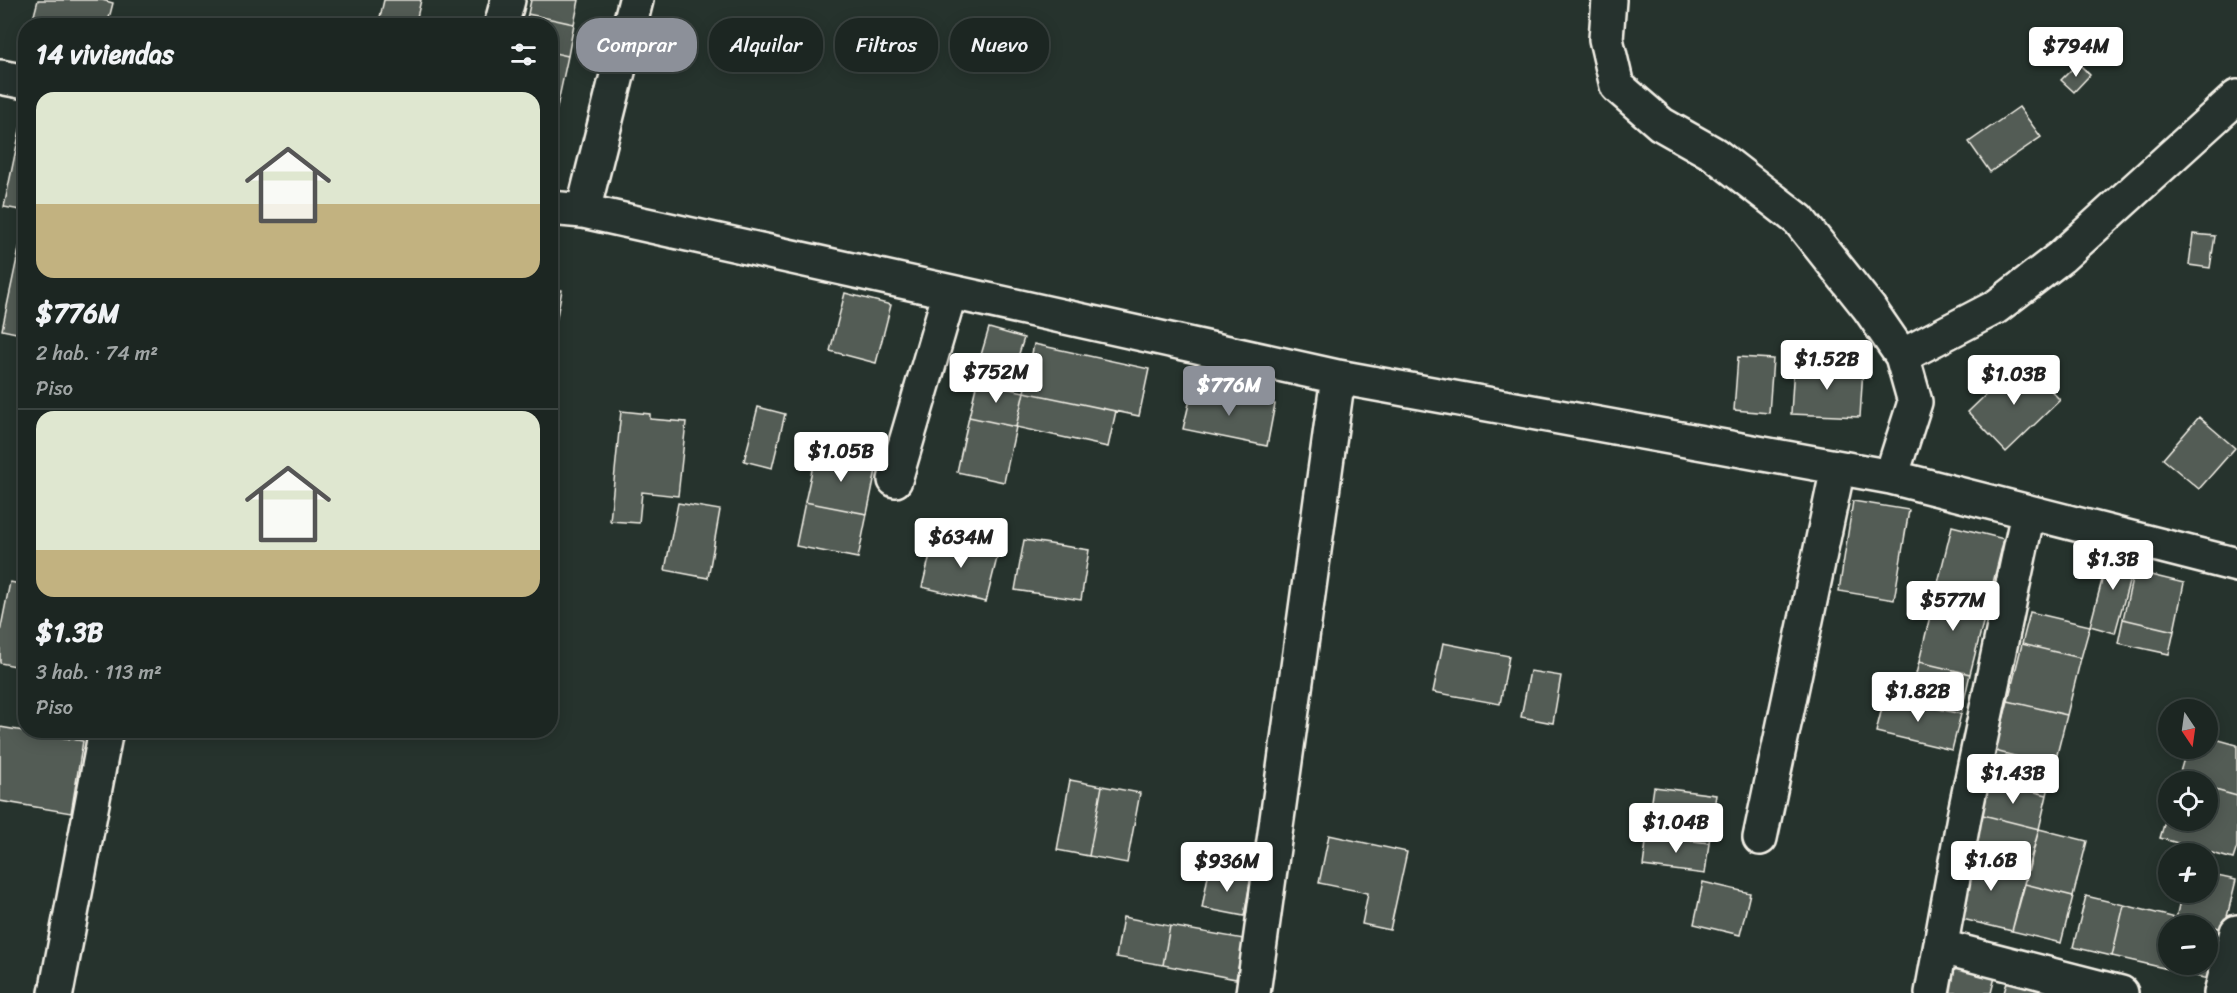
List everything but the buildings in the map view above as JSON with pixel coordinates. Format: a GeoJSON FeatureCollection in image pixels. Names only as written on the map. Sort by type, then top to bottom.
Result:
{"type":"FeatureCollection","features":[{"type":"Feature","properties":{"kind":"street"},"geometry":{"type":"LineString","coordinates":[[503,18],[508,0]]}},
{"type":"Feature","properties":{"kind":"street"},"geometry":{"type":"LineString","coordinates":[[583,211],[636,0]]}},
{"type":"Feature","properties":{"kind":"street"},"geometry":{"type":"LineString","coordinates":[[1609,0],[1606,39],[1617,86],[1661,124],[1714,154],[1800,220],[1869,308],[1902,356],[1915,402],[1890,477]]}},
{"type":"Feature","properties":{"kind":"street"},"geometry":{"type":"LineString","coordinates":[[0,76],[18,80]]}},
{"type":"Feature","properties":{"kind":"street"},"geometry":{"type":"LineString","coordinates":[[1902,356],[1996,307],[2061,257],[2237,97]]}},
{"type":"Feature","properties":{"kind":"street"},"geometry":{"type":"LineString","coordinates":[[558,209],[583,211],[1338,377],[1890,477],[2237,565]]}},
{"type":"Feature","properties":{"kind":"street"},"geometry":{"type":"LineString","coordinates":[[895,480],[950,292]]}},
{"type":"Feature","properties":{"kind":"street"},"geometry":{"type":"LineString","coordinates":[[1253,993],[1338,377]]}},
{"type":"Feature","properties":{"kind":"street"},"geometry":{"type":"LineString","coordinates":[[1760,838],[1838,468]]}},
{"type":"Feature","properties":{"kind":"street"},"geometry":{"type":"LineString","coordinates":[[1932,993],[1964,817],[2028,513]]}},
{"type":"Feature","properties":{"kind":"street"},"geometry":{"type":"LineString","coordinates":[[56,993],[104,738]]}},
{"type":"Feature","properties":{"kind":"street"},"geometry":{"type":"LineString","coordinates":[[2221,993],[2237,932]]}},
{"type":"Feature","properties":{"kind":"street"},"geometry":{"type":"LineString","coordinates":[[1942,947],[2121,993]]}}]}
